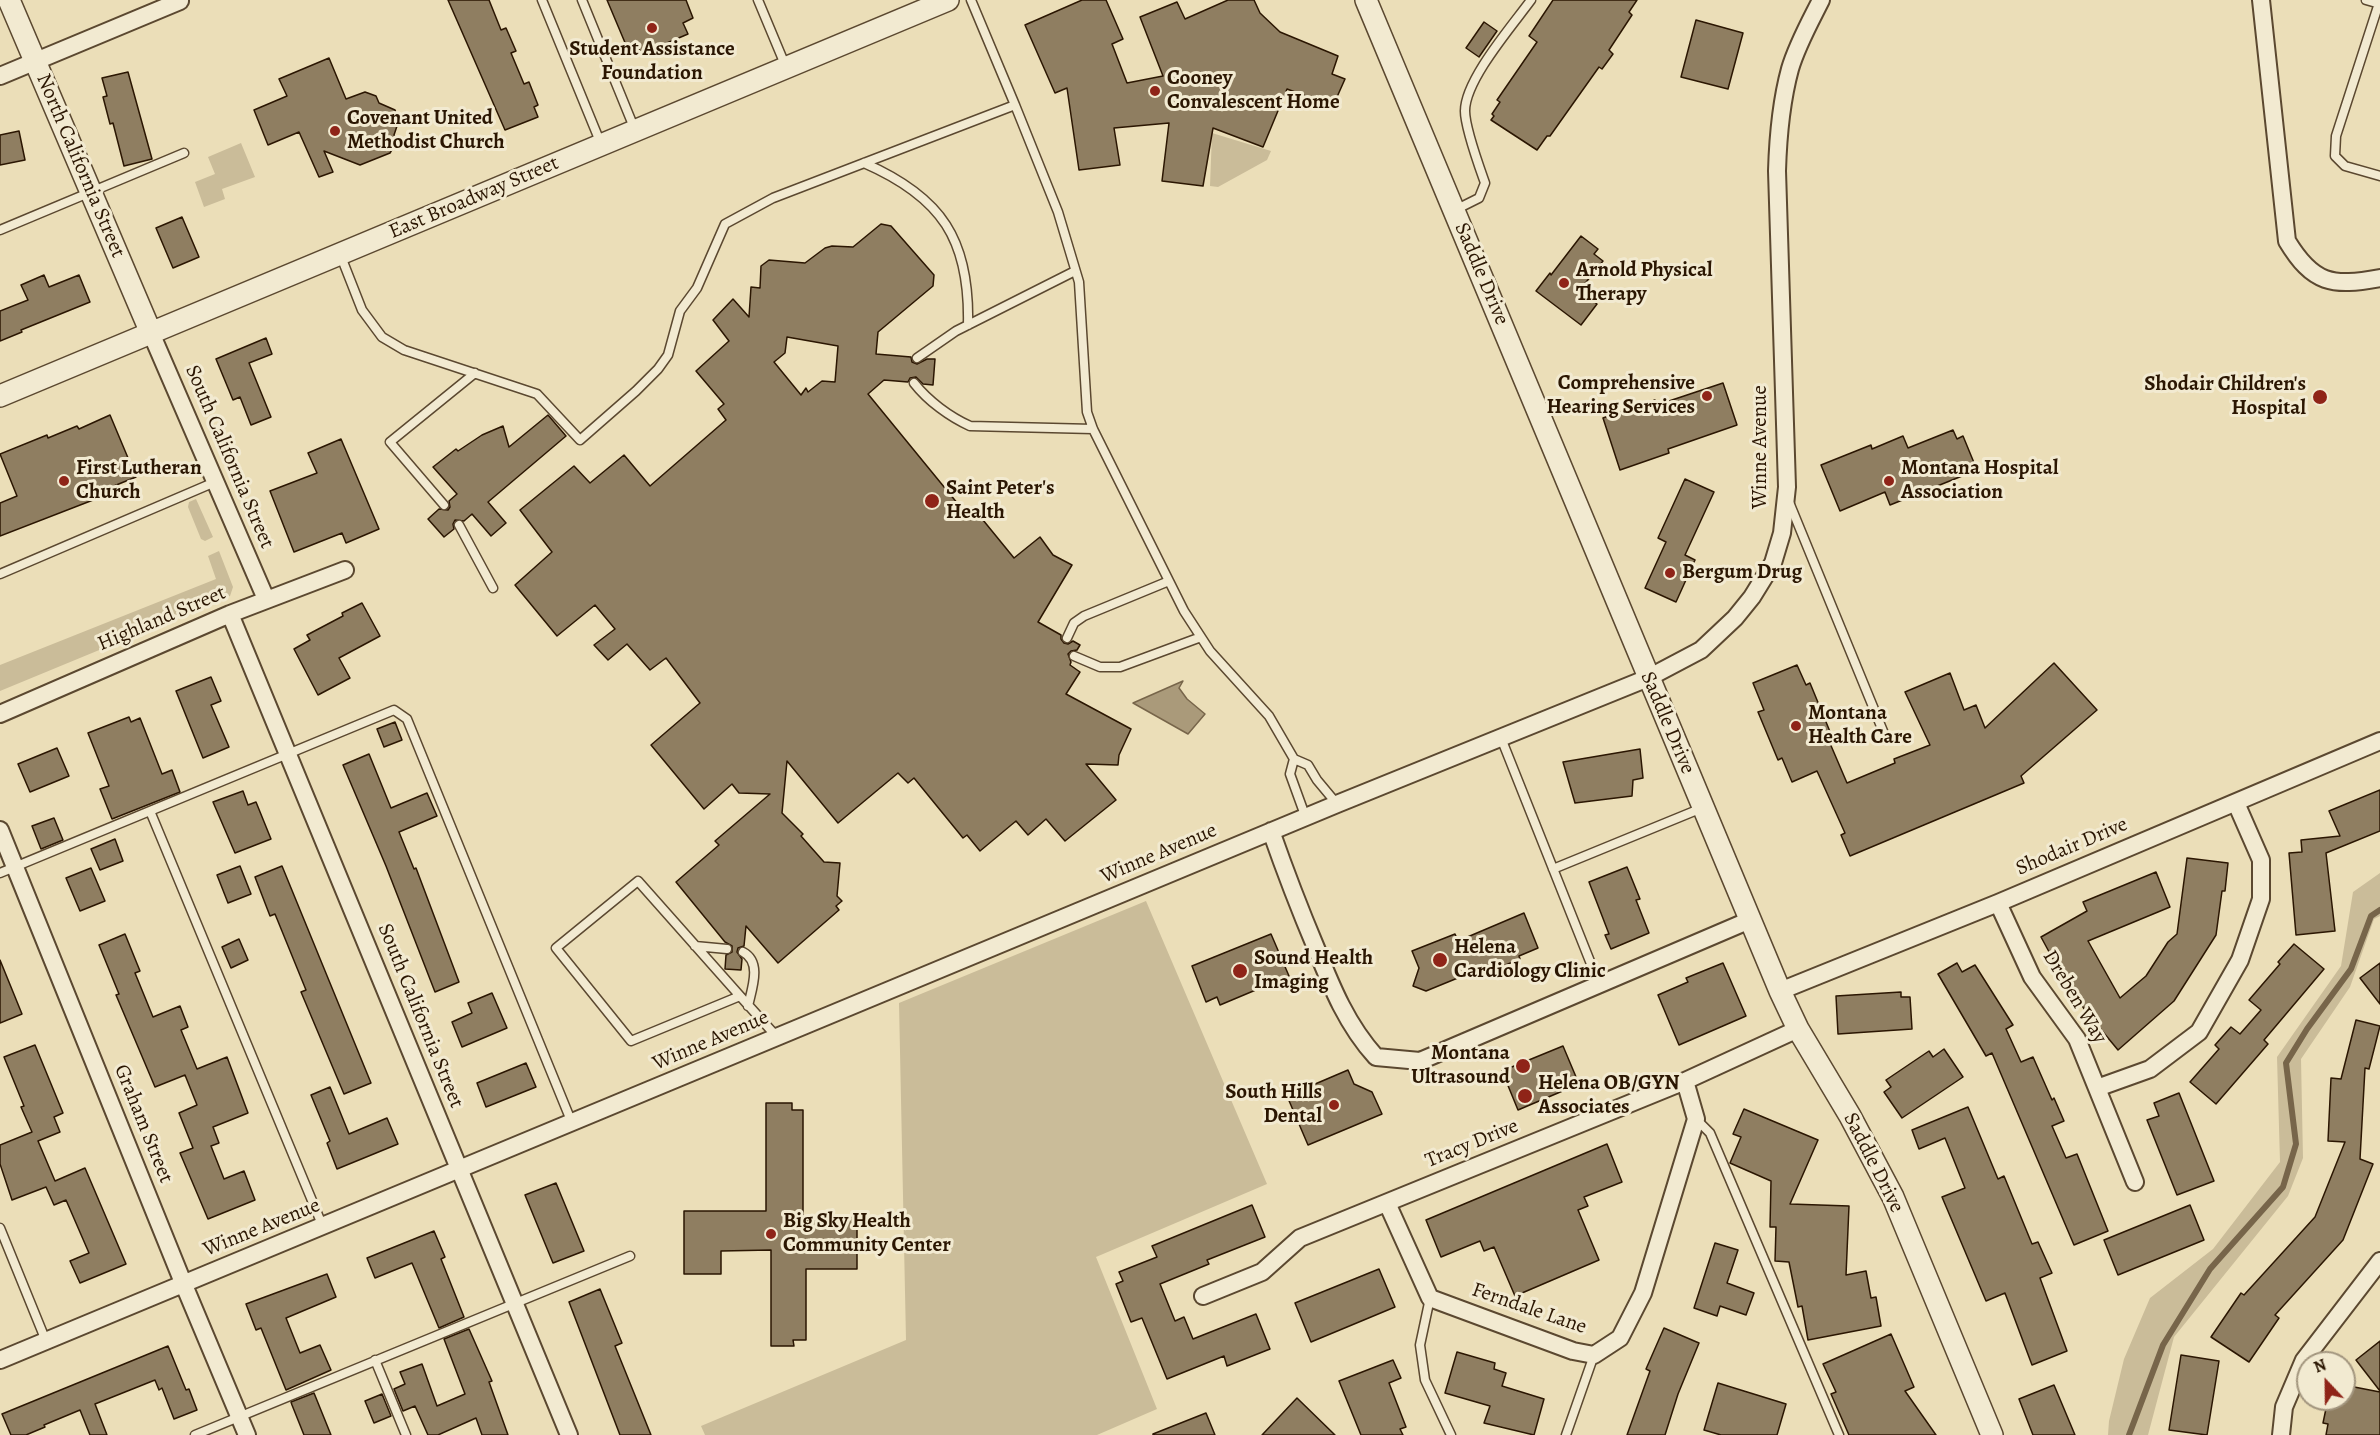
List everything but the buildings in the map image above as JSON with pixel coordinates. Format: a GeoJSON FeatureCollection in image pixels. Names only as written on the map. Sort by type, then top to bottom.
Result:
{"type":"FeatureCollection","features":[{"type":"Feature","properties":{"kind":"street","name":"North California Street"},"geometry":{"type":"LineString","coordinates":[[9,0],[151,333]]}},
{"type":"Feature","properties":{"kind":"street","name":"East Broadway Street"},"geometry":{"type":"LineString","coordinates":[[0,396],[948,0]]}},
{"type":"Feature","properties":{"kind":"street","name":"Saddle Drive"},"geometry":{"type":"LineString","coordinates":[[1366,0],[1780,991],[1798,1029],[1850,1116],[1893,1197],[1992,1435]]}},
{"type":"Feature","properties":{"kind":"street","name":"Winne Avenue"},"geometry":{"type":"LineString","coordinates":[[0,1360],[1271,831],[1648,678],[1701,650],[1735,618],[1752,597],[1773,563],[1782,533],[1786,496],[1778,138],[1782,104],[1791,67],[1821,0]]}},
{"type":"Feature","properties":{"kind":"street"},"geometry":{"type":"LineString","coordinates":[[2261,0],[2287,241],[2299,261],[2322,279],[2350,283],[2380,278]]}},
{"type":"Feature","properties":{"kind":"street"},"geometry":{"type":"LineString","coordinates":[[0,76],[180,2]]}},
{"type":"Feature","properties":{"kind":"street","name":"South California Street"},"geometry":{"type":"LineString","coordinates":[[151,333],[266,599]]}},
{"type":"Feature","properties":{"kind":"street","name":"Highland Street"},"geometry":{"type":"LineString","coordinates":[[0,714],[230,614],[345,570]]}},
{"type":"Feature","properties":{"kind":"street","name":"South California Street"},"geometry":{"type":"LineString","coordinates":[[230,614],[569,1435]]}},
{"type":"Feature","properties":{"kind":"street","name":"Shodair Drive"},"geometry":{"type":"LineString","coordinates":[[1780,991],[1998,903],[2380,741]]}},
{"type":"Feature","properties":{"kind":"street"},"geometry":{"type":"LineString","coordinates":[[2097,1088],[2150,1069],[2199,1032],[2240,960],[2262,899],[2261,860],[2236,803]]}},
{"type":"Feature","properties":{"kind":"street","name":"Graham Street"},"geometry":{"type":"LineString","coordinates":[[0,830],[7,870],[247,1435]]}},
{"type":"Feature","properties":{"kind":"street"},"geometry":{"type":"LineString","coordinates":[[1271,831],[1336,998],[1358,1038],[1376,1057],[1420,1061],[1750,920]]}},
{"type":"Feature","properties":{"kind":"street","name":"Dreben Way"},"geometry":{"type":"LineString","coordinates":[[1998,903],[2032,976],[2077,1039],[2135,1182]]}},
{"type":"Feature","properties":{"kind":"street","name":"Tracy Drive"},"geometry":{"type":"LineString","coordinates":[[1203,1296],[1262,1272],[1300,1238],[1684,1081],[1798,1029]]}},
{"type":"Feature","properties":{"kind":"street"},"geometry":{"type":"LineString","coordinates":[[1684,1081],[1696,1119]]}},
{"type":"Feature","properties":{"kind":"street","name":"Ferndale Lane"},"geometry":{"type":"LineString","coordinates":[[1430,1298],[1573,1351],[1594,1355],[1620,1338],[1643,1293],[1696,1119]]}},
{"type":"Feature","properties":{"kind":"street"},"geometry":{"type":"LineString","coordinates":[[1388,1203],[1430,1298]]}},
{"type":"Feature","properties":{"kind":"street"},"geometry":{"type":"LineString","coordinates":[[2281,1435],[2284,1407],[2304,1360],[2380,1262]]}},
{"type":"Feature","properties":{"kind":"lane"},"geometry":{"type":"LineString","coordinates":[[542,0],[602,145]]}},
{"type":"Feature","properties":{"kind":"lane"},"geometry":{"type":"LineString","coordinates":[[582,0],[635,131]]}},
{"type":"Feature","properties":{"kind":"lane"},"geometry":{"type":"LineString","coordinates":[[758,0],[786,68]]}},
{"type":"Feature","properties":{"kind":"lane"},"geometry":{"type":"LineString","coordinates":[[971,0],[1058,212],[1075,271],[1082,317],[1087,412],[1093,429],[1184,611],[1210,651],[1269,716],[1294,759],[1308,765],[1337,804]]}},
{"type":"Feature","properties":{"kind":"lane"},"geometry":{"type":"LineString","coordinates":[[1454,211],[1479,198],[1485,183],[1477,161],[1465,111],[1472,84],[1531,0]]}},
{"type":"Feature","properties":{"kind":"lane"},"geometry":{"type":"LineString","coordinates":[[2366,0],[2380,3],[2336,136],[2335,156],[2345,166],[2380,176]]}},
{"type":"Feature","properties":{"kind":"lane"},"geometry":{"type":"LineString","coordinates":[[340,254],[362,309],[382,337],[404,350],[537,394],[580,440],[636,391],[658,369],[668,355],[680,311],[697,288],[725,225],[772,198],[1015,105]]}},
{"type":"Feature","properties":{"kind":"lane"},"geometry":{"type":"LineString","coordinates":[[0,230],[184,153]]}},
{"type":"Feature","properties":{"kind":"lane"},"geometry":{"type":"LineString","coordinates":[[864,163],[890,174],[928,201],[941,215],[959,253],[967,279],[968,325]]}},
{"type":"Feature","properties":{"kind":"lane"},"geometry":{"type":"LineString","coordinates":[[917,358],[968,325],[1075,271]]}},
{"type":"Feature","properties":{"kind":"lane"},"geometry":{"type":"LineString","coordinates":[[444,505],[390,442],[475,373]]}},
{"type":"Feature","properties":{"kind":"lane"},"geometry":{"type":"LineString","coordinates":[[914,383],[929,400],[955,419],[970,426],[1093,429]]}},
{"type":"Feature","properties":{"kind":"lane"},"geometry":{"type":"LineString","coordinates":[[0,574],[215,483]]}},
{"type":"Feature","properties":{"kind":"lane"},"geometry":{"type":"LineString","coordinates":[[1786,496],[1885,736]]}},
{"type":"Feature","properties":{"kind":"lane"},"geometry":{"type":"LineString","coordinates":[[459,525],[493,588]]}},
{"type":"Feature","properties":{"kind":"lane"},"geometry":{"type":"LineString","coordinates":[[1067,638],[1074,623],[1084,616],[1169,581]]}},
{"type":"Feature","properties":{"kind":"lane"},"geometry":{"type":"LineString","coordinates":[[1074,656],[1100,667],[1120,667],[1201,637]]}},
{"type":"Feature","properties":{"kind":"lane"},"geometry":{"type":"LineString","coordinates":[[7,870],[394,710],[407,719],[573,1123]]}},
{"type":"Feature","properties":{"kind":"lane"},"geometry":{"type":"LineString","coordinates":[[1501,738],[1599,984]]}},
{"type":"Feature","properties":{"kind":"lane"},"geometry":{"type":"LineString","coordinates":[[1294,759],[1290,774],[1306,818]]}},
{"type":"Feature","properties":{"kind":"lane"},"geometry":{"type":"LineString","coordinates":[[1552,868],[1703,808]]}},
{"type":"Feature","properties":{"kind":"lane"},"geometry":{"type":"LineString","coordinates":[[150,811],[323,1227]]}},
{"type":"Feature","properties":{"kind":"lane"},"geometry":{"type":"LineString","coordinates":[[740,996],[632,1041],[556,948],[638,881],[777,1037]]}},
{"type":"Feature","properties":{"kind":"lane"},"geometry":{"type":"LineString","coordinates":[[695,946],[727,949]]}},
{"type":"Feature","properties":{"kind":"lane"},"geometry":{"type":"LineString","coordinates":[[743,952],[750,955],[753,961],[753,984],[748,1006]]}},
{"type":"Feature","properties":{"kind":"lane"},"geometry":{"type":"LineString","coordinates":[[1696,1119],[1710,1133],[1839,1435]]}},
{"type":"Feature","properties":{"kind":"lane"},"geometry":{"type":"LineString","coordinates":[[0,1228],[46,1341]]}},
{"type":"Feature","properties":{"kind":"lane"},"geometry":{"type":"LineString","coordinates":[[195,1435],[630,1256]]}},
{"type":"Feature","properties":{"kind":"lane"},"geometry":{"type":"LineString","coordinates":[[1430,1298],[1420,1345],[1425,1380],[1451,1435]]}},
{"type":"Feature","properties":{"kind":"lane"},"geometry":{"type":"LineString","coordinates":[[1566,1435],[1594,1355]]}},
{"type":"Feature","properties":{"kind":"lane"},"geometry":{"type":"LineString","coordinates":[[375,1360],[406,1435]]}},
{"type":"Feature","properties":{"kind":"shaded area"},"geometry":{"type":"Polygon","coordinates":[[[1212,133],[1271,151],[1267,160],[1218,187],[1210,186],[1212,133]]]}},
{"type":"Feature","properties":{"kind":"shaded area"},"geometry":{"type":"Polygon","coordinates":[[[241,143],[255,177],[222,189],[225,199],[204,207],[195,182],[215,174],[208,157],[241,143]]]}},
{"type":"Feature","properties":{"kind":"shaded area"},"geometry":{"type":"Polygon","coordinates":[[[196,499],[213,537],[205,541],[201,539],[188,507],[189,502],[196,499]]]}},
{"type":"Feature","properties":{"kind":"shaded area"},"geometry":{"type":"Polygon","coordinates":[[[219,551],[233,587],[230,596],[0,691],[0,665],[216,579],[208,556],[219,551]]]}},
{"type":"Feature","properties":{"kind":"shaded area"},"geometry":{"type":"Polygon","coordinates":[[[1183,681],[1179,688],[1187,699],[1205,714],[1188,734],[1133,703],[1183,681]]]}},
{"type":"Feature","properties":{"kind":"shaded area"},"geometry":{"type":"Polygon","coordinates":[[[2380,873],[2380,916],[2374,919],[2350,987],[2301,1059],[2303,1158],[2288,1196],[2174,1337],[2148,1435],[2108,1435],[2109,1421],[2124,1359],[2150,1298],[2213,1249],[2280,1162],[2277,1057],[2341,966],[2353,892],[2380,873]]]}},
{"type":"Feature","properties":{"kind":"shaded area"},"geometry":{"type":"Polygon","coordinates":[[[1146,901],[1267,1184],[1096,1257],[1157,1409],[1097,1435],[705,1435],[701,1426],[906,1340],[899,1003],[1146,901]]]}},
{"type":"Feature","properties":{"kind":"waterway"},"geometry":{"type":"LineString","coordinates":[[2129,1435],[2163,1345],[2210,1269],[2283,1187],[2296,1144],[2286,1063],[2307,1029],[2351,969],[2371,916],[2380,910]]}},
{"type":"Feature","properties":{"kind":"place","name":"Student Assistance Foundation"},"geometry":{"type":"Point","coordinates":[652,28]}},
{"type":"Feature","properties":{"kind":"place","name":"Cooney Convalescent Home"},"geometry":{"type":"Point","coordinates":[1155,91]}},
{"type":"Feature","properties":{"kind":"place","name":"Covenant United Methodist Church"},"geometry":{"type":"Point","coordinates":[335,131]}},
{"type":"Feature","properties":{"kind":"place","name":"Arnold Physical Therapy"},"geometry":{"type":"Point","coordinates":[1564,283]}},
{"type":"Feature","properties":{"kind":"place","name":"Comprehensive Hearing Services"},"geometry":{"type":"Point","coordinates":[1707,396]}},
{"type":"Feature","properties":{"kind":"place","name":"Shodair Children's Hospital"},"geometry":{"type":"Point","coordinates":[2320,397]}},
{"type":"Feature","properties":{"kind":"place","name":"First Lutheran Church"},"geometry":{"type":"Point","coordinates":[64,481]}},
{"type":"Feature","properties":{"kind":"place","name":"Montana Hospital Association"},"geometry":{"type":"Point","coordinates":[1889,481]}},
{"type":"Feature","properties":{"kind":"place","name":"Saint Peter's Health"},"geometry":{"type":"Point","coordinates":[932,501]}},
{"type":"Feature","properties":{"kind":"place","name":"Bergum Drug"},"geometry":{"type":"Point","coordinates":[1670,573]}},
{"type":"Feature","properties":{"kind":"place","name":"Montana Health Care"},"geometry":{"type":"Point","coordinates":[1796,726]}},
{"type":"Feature","properties":{"kind":"place","name":"Helena Cardiology Clinic"},"geometry":{"type":"Point","coordinates":[1440,960]}},
{"type":"Feature","properties":{"kind":"place","name":"Sound Health Imaging"},"geometry":{"type":"Point","coordinates":[1240,971]}},
{"type":"Feature","properties":{"kind":"place","name":"Montana Ultrasound"},"geometry":{"type":"Point","coordinates":[1523,1066]}},
{"type":"Feature","properties":{"kind":"place","name":"Helena OB/GYN Associates"},"geometry":{"type":"Point","coordinates":[1525,1096]}},
{"type":"Feature","properties":{"kind":"place","name":"South Hills Dental"},"geometry":{"type":"Point","coordinates":[1334,1105]}},
{"type":"Feature","properties":{"kind":"place","name":"Big Sky Health Community Center"},"geometry":{"type":"Point","coordinates":[771,1234]}}]}
